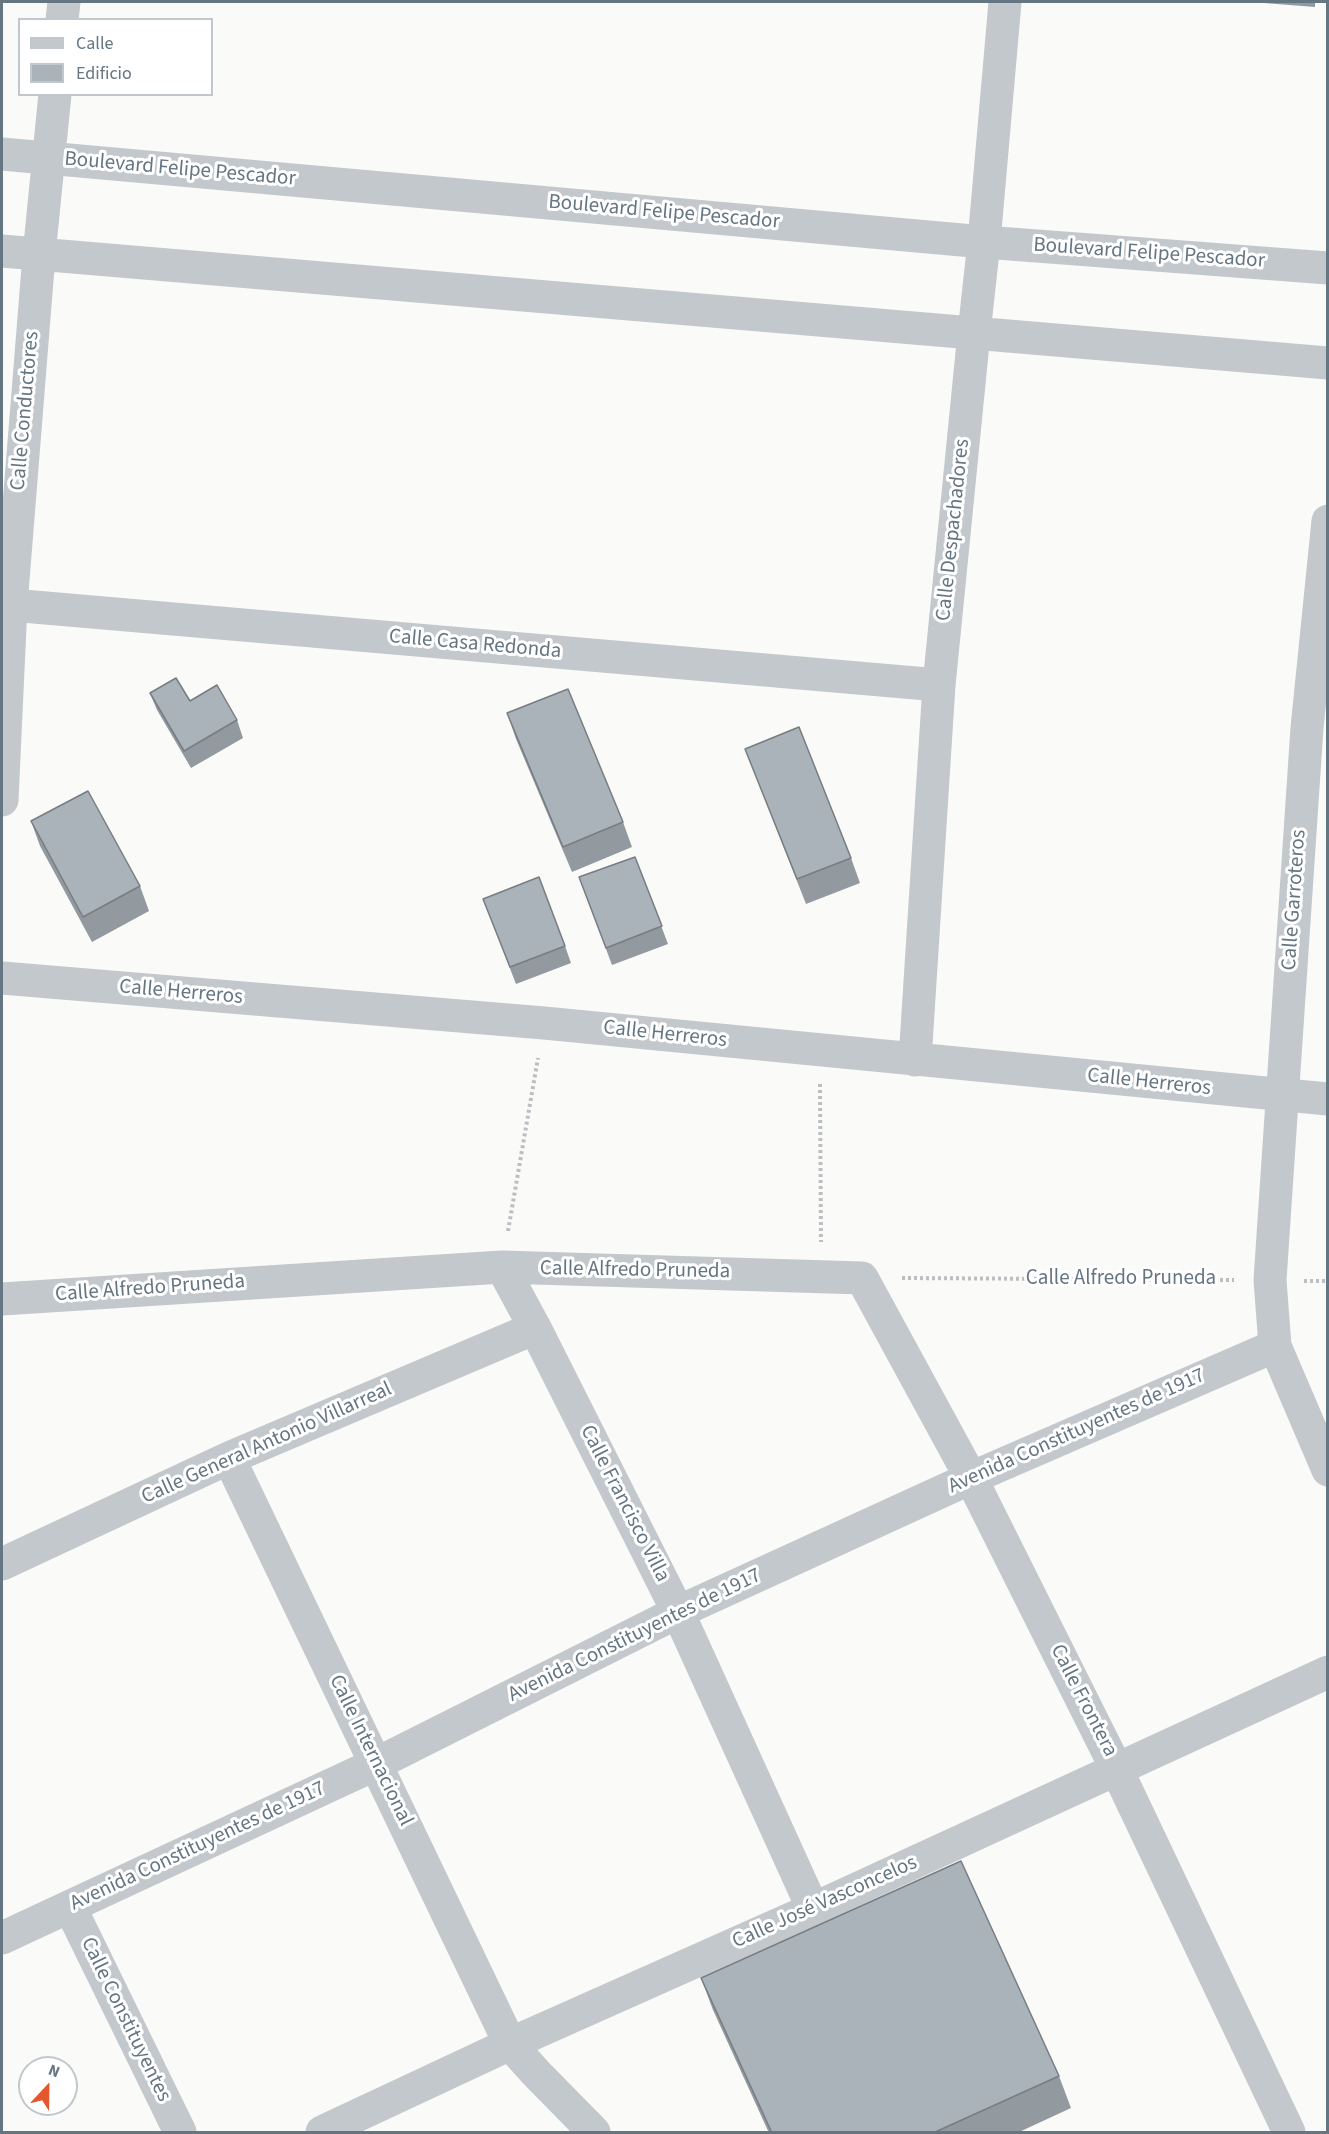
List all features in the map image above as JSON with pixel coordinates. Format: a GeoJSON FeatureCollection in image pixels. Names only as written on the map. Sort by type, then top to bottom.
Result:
{"type":"FeatureCollection","features":[{"type":"Feature","properties":{"kind":"street"},"geometry":{"type":"LineString","coordinates":[[62,18],[64,2]]}},
{"type":"Feature","properties":{"kind":"street","name":"Calle Despachadores"},"geometry":{"type":"LineString","coordinates":[[915,1060],[939,685],[984,242],[1005,2]]}},
{"type":"Feature","properties":{"kind":"street","name":"Calle Conductores"},"geometry":{"type":"LineString","coordinates":[[2,800],[11,604],[39,255],[55,96]]}},
{"type":"Feature","properties":{"kind":"street","name":"Boulevard Felipe Pescador"},"geometry":{"type":"LineString","coordinates":[[2,154],[984,242],[1328,268]]}},
{"type":"Feature","properties":{"kind":"street"},"geometry":{"type":"LineString","coordinates":[[2,251],[1328,363]]}},
{"type":"Feature","properties":{"kind":"street","name":"Calle Garroteros"},"geometry":{"type":"LineString","coordinates":[[1328,521],[1317,729],[1282,1096],[1270,1280],[1275,1346],[1328,1470]]}},
{"type":"Feature","properties":{"kind":"street","name":"Calle Casa Redonda"},"geometry":{"type":"LineString","coordinates":[[11,604],[939,685]]}},
{"type":"Feature","properties":{"kind":"street","name":"Calle Herreros"},"geometry":{"type":"LineString","coordinates":[[2,978],[544,1023],[1328,1099]]}},
{"type":"Feature","properties":{"kind":"street","name":"Calle Alfredo Pruneda"},"geometry":{"type":"LineString","coordinates":[[2,1299],[502,1267],[862,1278]]}},
{"type":"Feature","properties":{"kind":"street","name":"Calle Francisco Villa"},"geometry":{"type":"LineString","coordinates":[[502,1267],[678,1612],[813,1909]]}},
{"type":"Feature","properties":{"kind":"street","name":"Calle Frontera"},"geometry":{"type":"LineString","coordinates":[[862,1278],[971,1478],[1117,1770],[1289,2133]]}},
{"type":"Feature","properties":{"kind":"street","name":"Calle General Antonio Villarreal"},"geometry":{"type":"LineString","coordinates":[[2,1564],[229,1458],[535,1328]]}},
{"type":"Feature","properties":{"kind":"street","name":"Avenida Constituyentes de 1917"},"geometry":{"type":"LineString","coordinates":[[2,1938],[376,1764],[678,1612],[971,1478],[1275,1346]]}},
{"type":"Feature","properties":{"kind":"street","name":"Calle Internacional"},"geometry":{"type":"LineString","coordinates":[[229,1458],[510,2044],[594,2133]]}},
{"type":"Feature","properties":{"kind":"street","name":"Calle José Vasconcelos"},"geometry":{"type":"LineString","coordinates":[[322,2133],[510,2044],[813,1909],[1328,1672]]}},
{"type":"Feature","properties":{"kind":"street","name":"Calle Constituyentes"},"geometry":{"type":"LineString","coordinates":[[70,1907],[180,2133]]}},
{"type":"Feature","properties":{"kind":"path"},"geometry":{"type":"LineString","coordinates":[[502,1267],[544,1023]]}},
{"type":"Feature","properties":{"kind":"path"},"geometry":{"type":"LineString","coordinates":[[820,1050],[821,1275]]}},
{"type":"Feature","properties":{"kind":"path","name":"Calle Alfredo Pruneda"},"geometry":{"type":"LineString","coordinates":[[862,1278],[1270,1280]]}},
{"type":"Feature","properties":{"kind":"building"},"geometry":{"type":"Polygon","coordinates":[[[176,678],[190,701],[217,685],[237,720],[184,751],[150,693],[176,678]]]}},
{"type":"Feature","properties":{"kind":"building"},"geometry":{"type":"Polygon","coordinates":[[[568,689],[623,822],[563,847],[507,713],[568,689]]]}},
{"type":"Feature","properties":{"kind":"building"},"geometry":{"type":"Polygon","coordinates":[[[799,727],[851,858],[797,879],[745,749],[799,727]]]}},
{"type":"Feature","properties":{"kind":"building"},"geometry":{"type":"Polygon","coordinates":[[[88,791],[140,886],[83,917],[31,821],[88,791]]]}},
{"type":"Feature","properties":{"kind":"building"},"geometry":{"type":"Polygon","coordinates":[[[635,857],[662,926],[606,948],[579,877],[635,857]]]}},
{"type":"Feature","properties":{"kind":"building"},"geometry":{"type":"Polygon","coordinates":[[[539,877],[565,946],[510,967],[483,899],[539,877]]]}},
{"type":"Feature","properties":{"kind":"building"},"geometry":{"type":"Polygon","coordinates":[[[961,1861],[1059,2076],[933,2133],[772,2133],[701,1978],[961,1861]]]}}]}
